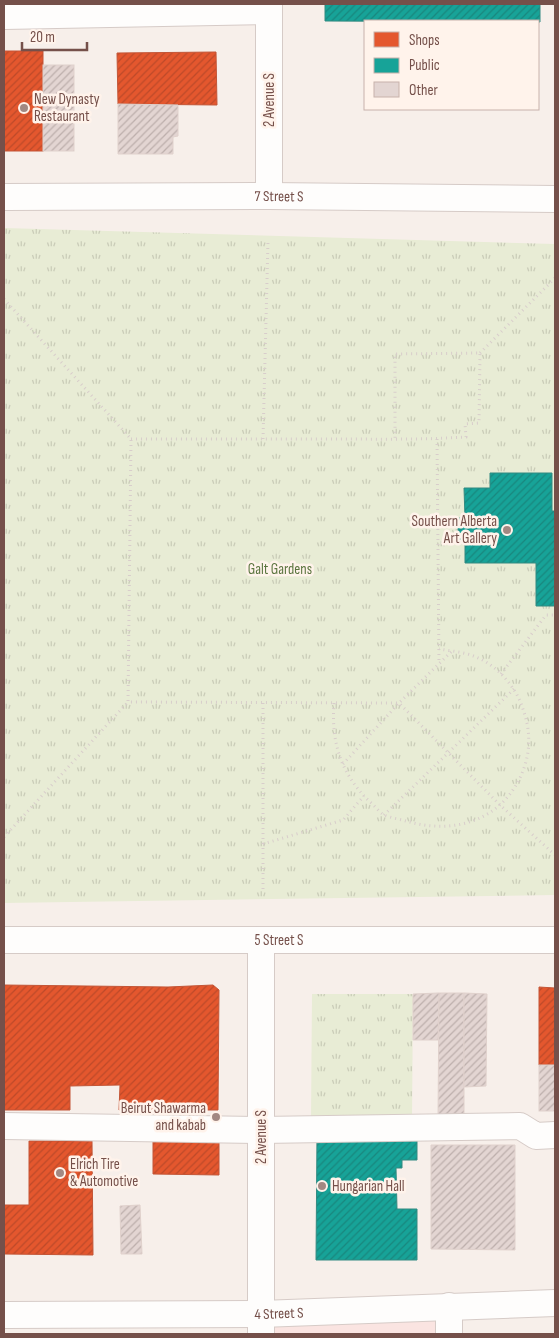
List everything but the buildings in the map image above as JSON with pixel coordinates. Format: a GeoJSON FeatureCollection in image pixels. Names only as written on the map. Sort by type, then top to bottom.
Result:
{"type":"FeatureCollection","features":[{"type":"Feature","properties":{"kind":"street"},"geometry":{"type":"LineString","coordinates":[[4,16],[269,8]]}},
{"type":"Feature","properties":{"kind":"street","name":"2 Avenue S"},"geometry":{"type":"LineString","coordinates":[[268,196],[269,8]]}},
{"type":"Feature","properties":{"kind":"street","name":"7 Street S"},"geometry":{"type":"LineString","coordinates":[[4,197],[268,196],[555,199]]}},
{"type":"Feature","properties":{"kind":"street","name":"5 Street S"},"geometry":{"type":"LineString","coordinates":[[4,940],[555,940]]}},
{"type":"Feature","properties":{"kind":"street","name":"2 Avenue S"},"geometry":{"type":"LineString","coordinates":[[261,940],[261,1324]]}},
{"type":"Feature","properties":{"kind":"street"},"geometry":{"type":"LineString","coordinates":[[4,1126],[261,1130],[520,1126],[536,1136],[555,1136]]}},
{"type":"Feature","properties":{"kind":"street","name":"4 Street S"},"geometry":{"type":"LineString","coordinates":[[4,1315],[261,1324],[449,1306],[555,1302]]}},
{"type":"Feature","properties":{"kind":"street"},"geometry":{"type":"LineString","coordinates":[[449,1306],[449,1334]]}},
{"type":"Feature","properties":{"kind":"path"},"geometry":{"type":"LineString","coordinates":[[264,439],[268,241]]}},
{"type":"Feature","properties":{"kind":"path"},"geometry":{"type":"LineString","coordinates":[[131,439],[437,439],[466,437],[465,424],[479,422],[480,353],[555,278]]}},
{"type":"Feature","properties":{"kind":"path"},"geometry":{"type":"LineString","coordinates":[[4,299],[131,439],[128,702],[4,837]]}},
{"type":"Feature","properties":{"kind":"path"},"geometry":{"type":"LineString","coordinates":[[395,439],[395,354],[480,353]]}},
{"type":"Feature","properties":{"kind":"path"},"geometry":{"type":"LineString","coordinates":[[437,439],[439,664]]}},
{"type":"Feature","properties":{"kind":"path"},"geometry":{"type":"LineString","coordinates":[[501,674],[546,615],[555,615]]}},
{"type":"Feature","properties":{"kind":"path"},"geometry":{"type":"LineString","coordinates":[[334,703],[333,717],[336,749],[351,778],[364,796],[384,815],[414,824],[444,828],[474,821],[500,805],[519,782],[528,754],[529,725],[519,697],[501,674],[477,657],[439,649]]}},
{"type":"Feature","properties":{"kind":"path"},"geometry":{"type":"LineString","coordinates":[[343,764],[452,651]]}},
{"type":"Feature","properties":{"kind":"path"},"geometry":{"type":"LineString","coordinates":[[384,815],[514,690]]}},
{"type":"Feature","properties":{"kind":"path"},"geometry":{"type":"LineString","coordinates":[[128,702],[400,703],[500,805],[555,855]]}},
{"type":"Feature","properties":{"kind":"path"},"geometry":{"type":"LineString","coordinates":[[263,702],[263,889]]}},
{"type":"Feature","properties":{"kind":"path"},"geometry":{"type":"LineString","coordinates":[[264,844],[343,820],[364,796]]}},
{"type":"Feature","properties":{"kind":"shaded area"},"geometry":{"type":"Polygon","coordinates":[[[449,1306],[449,1334],[261,1334],[261,1314],[449,1306]]]}},
{"type":"Feature","properties":{"kind":"green space","name":"Galt Gardens"},"geometry":{"type":"Polygon","coordinates":[[[4,228],[555,244],[555,895],[4,903],[4,228]]]}},
{"type":"Feature","properties":{"kind":"green space"},"geometry":{"type":"Polygon","coordinates":[[[312,994],[413,994],[412,1120],[311,1119],[312,994]]]}},
{"type":"Feature","properties":{"kind":"place","name":"New Dynasty Restaurant"},"geometry":{"type":"Point","coordinates":[24,108]}},
{"type":"Feature","properties":{"kind":"place","name":"Southern Alberta Art Gallery"},"geometry":{"type":"Point","coordinates":[507,530]}},
{"type":"Feature","properties":{"kind":"place","name":"Beirut Shawarma and kabab"},"geometry":{"type":"Point","coordinates":[216,1117]}},
{"type":"Feature","properties":{"kind":"place","name":"Elrich Tire & Automotive"},"geometry":{"type":"Point","coordinates":[60,1173]}},
{"type":"Feature","properties":{"kind":"place","name":"Hungarian Hall"},"geometry":{"type":"Point","coordinates":[322,1186]}}]}
